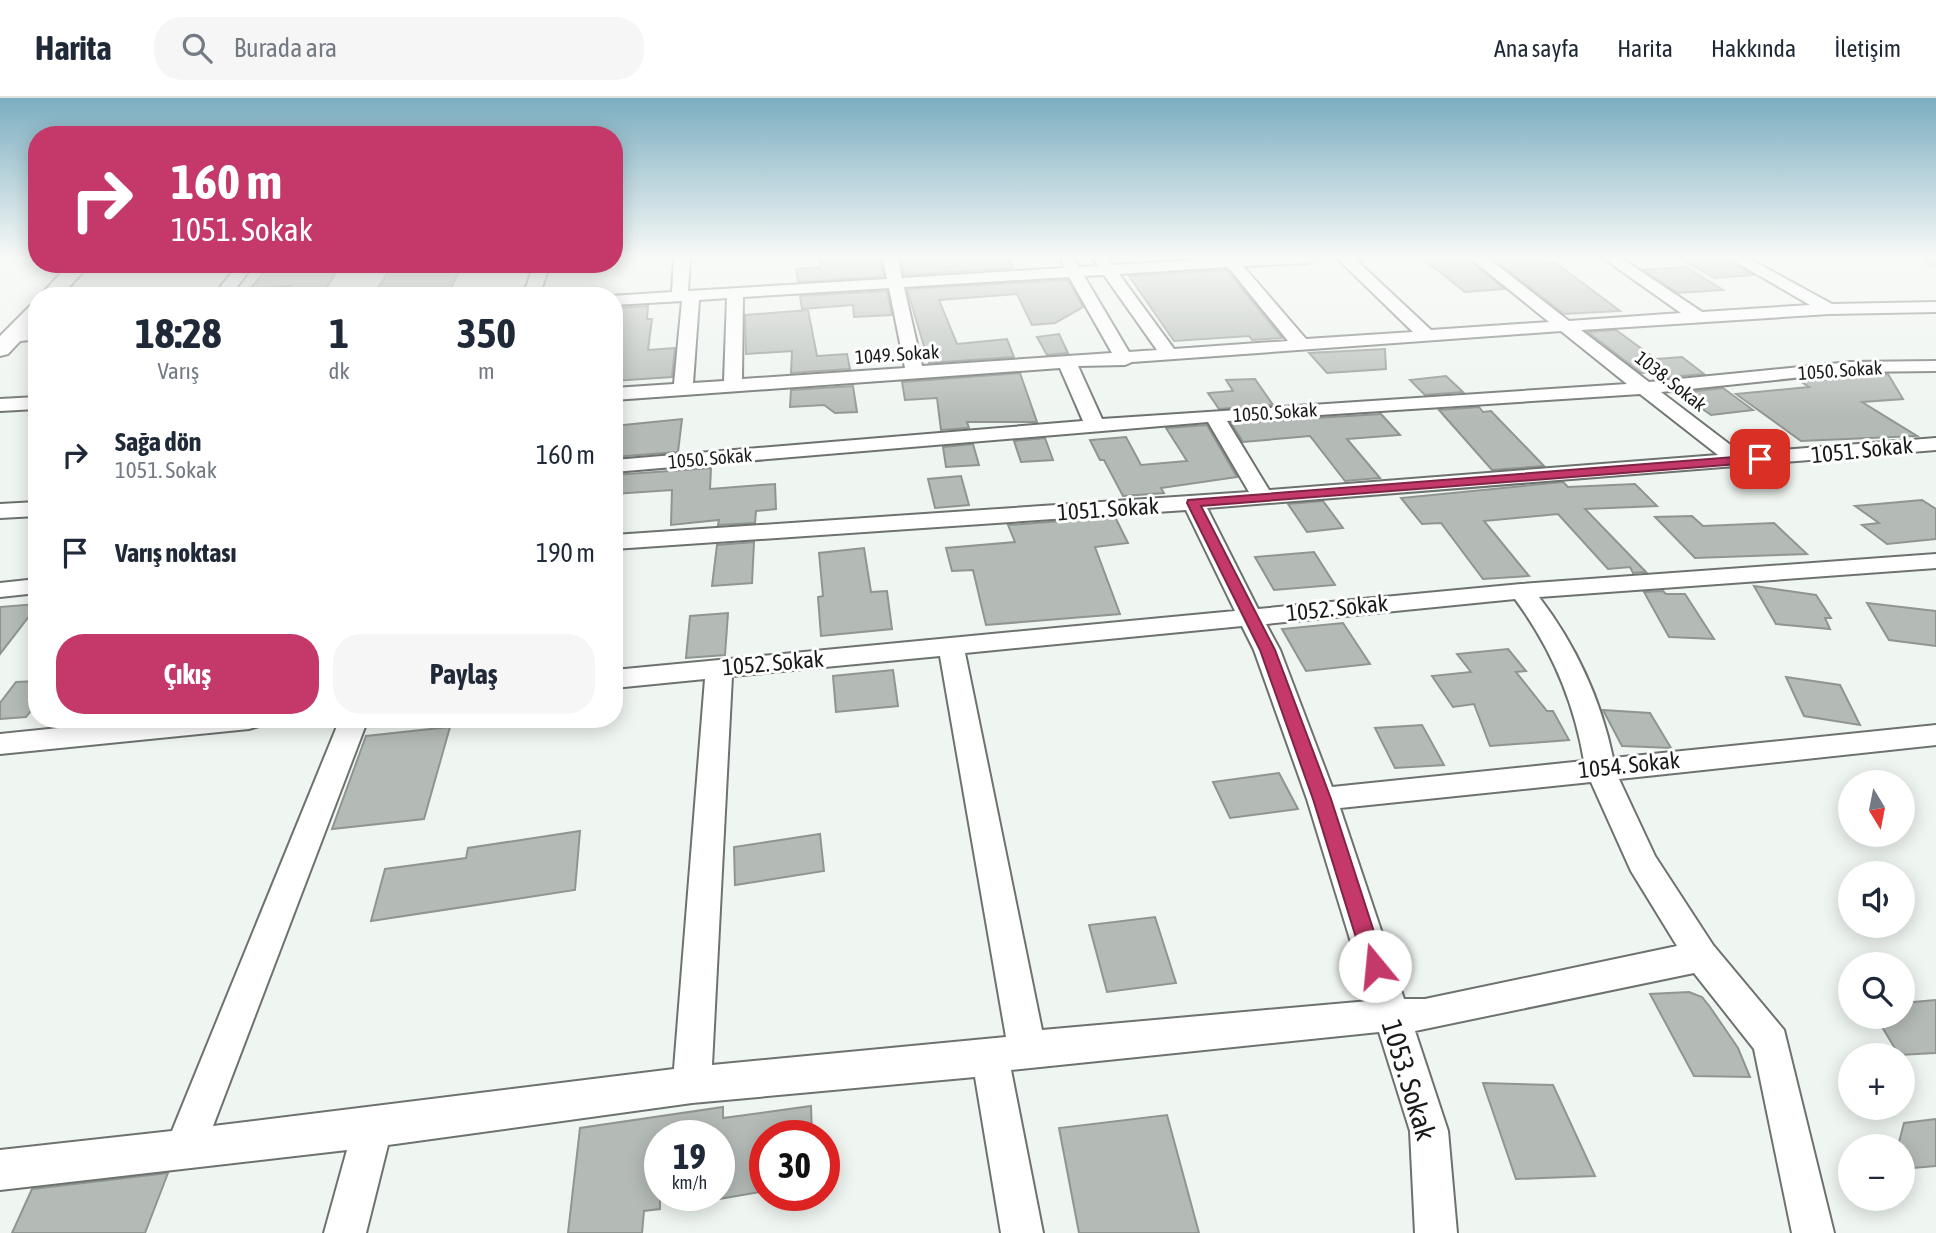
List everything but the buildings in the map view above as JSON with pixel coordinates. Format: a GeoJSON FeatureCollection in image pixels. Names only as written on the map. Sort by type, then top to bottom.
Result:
{"type":"FeatureCollection","features":[{"type":"Feature","properties":{"kind":"street"},"geometry":{"type":"LineString","coordinates":[[683,389],[688,338],[687,311]]}},
{"type":"Feature","properties":{"kind":"street"},"geometry":{"type":"LineString","coordinates":[[733,387],[735,311]]}},
{"type":"Feature","properties":{"kind":"street"},"geometry":{"type":"LineString","coordinates":[[903,311],[915,374]]}},
{"type":"Feature","properties":{"kind":"street"},"geometry":{"type":"LineString","coordinates":[[1097,311],[1125,360]]}},
{"type":"Feature","properties":{"kind":"street"},"geometry":{"type":"LineString","coordinates":[[1138,311],[1170,356]]}},
{"type":"Feature","properties":{"kind":"street"},"geometry":{"type":"LineString","coordinates":[[1273,311],[1303,347]]}},
{"type":"Feature","properties":{"kind":"street"},"geometry":{"type":"LineString","coordinates":[[1401,311],[1429,338]]}},
{"type":"Feature","properties":{"kind":"street","name":"1038. Sokak"},"geometry":{"type":"LineString","coordinates":[[1547,311],[1738,461]]}},
{"type":"Feature","properties":{"kind":"street"},"geometry":{"type":"LineString","coordinates":[[1689,311],[1699,318]]}},
{"type":"Feature","properties":{"kind":"street","name":"1049. Sokak"},"geometry":{"type":"LineString","coordinates":[[623,393],[1801,311]]}},
{"type":"Feature","properties":{"kind":"street"},"geometry":{"type":"LineString","coordinates":[[6,343],[28,320]]}},
{"type":"Feature","properties":{"kind":"street"},"geometry":{"type":"LineString","coordinates":[[688,338],[734,334]]}},
{"type":"Feature","properties":{"kind":"street"},"geometry":{"type":"LineString","coordinates":[[6,343],[28,337]]}},
{"type":"Feature","properties":{"kind":"street"},"geometry":{"type":"LineString","coordinates":[[0,374],[28,344]]}},
{"type":"Feature","properties":{"kind":"street"},"geometry":{"type":"LineString","coordinates":[[1068,363],[1095,425]]}},
{"type":"Feature","properties":{"kind":"street","name":"1050. Sokak"},"geometry":{"type":"LineString","coordinates":[[623,465],[1214,416],[1646,388],[1850,367],[1936,366]]}},
{"type":"Feature","properties":{"kind":"street"},"geometry":{"type":"LineString","coordinates":[[0,405],[28,403]]}},
{"type":"Feature","properties":{"kind":"street"},"geometry":{"type":"LineString","coordinates":[[1214,416],[1261,495]]}},
{"type":"Feature","properties":{"kind":"street","name":"1051. Sokak"},"geometry":{"type":"LineString","coordinates":[[623,541],[1193,503],[1261,495],[1936,444]]}},
{"type":"Feature","properties":{"kind":"street","name":"1053. Sokak"},"geometry":{"type":"LineString","coordinates":[[1193,503],[1267,650],[1322,799],[1429,1132],[1436,1233]]}},
{"type":"Feature","properties":{"kind":"street"},"geometry":{"type":"LineString","coordinates":[[0,511],[28,509]]}},
{"type":"Feature","properties":{"kind":"street","name":"1052. Sokak"},"geometry":{"type":"LineString","coordinates":[[623,678],[1521,591],[1936,561]]}},
{"type":"Feature","properties":{"kind":"street"},"geometry":{"type":"LineString","coordinates":[[0,590],[28,587]]}},
{"type":"Feature","properties":{"kind":"street"},"geometry":{"type":"LineString","coordinates":[[1521,591],[1537,612],[1573,676],[1591,718],[1600,768],[1642,862],[1701,956],[1771,1042],[1813,1233]]}},
{"type":"Feature","properties":{"kind":"street"},"geometry":{"type":"LineString","coordinates":[[951,648],[1027,1049]]}},
{"type":"Feature","properties":{"kind":"street"},"geometry":{"type":"LineString","coordinates":[[692,1085],[719,667]]}},
{"type":"Feature","properties":{"kind":"street"},"geometry":{"type":"LineString","coordinates":[[4,750],[178,728]]}},
{"type":"Feature","properties":{"kind":"street"},"geometry":{"type":"LineString","coordinates":[[185,1147],[350,728]]}},
{"type":"Feature","properties":{"kind":"street","name":"1054. Sokak"},"geometry":{"type":"LineString","coordinates":[[1322,799],[1936,735]]}},
{"type":"Feature","properties":{"kind":"street"},"geometry":{"type":"LineString","coordinates":[[1,1171],[185,1147],[373,1128],[692,1085],[990,1058],[1027,1049],[1390,1015],[1425,1015],[1701,956]]}},
{"type":"Feature","properties":{"kind":"street"},"geometry":{"type":"LineString","coordinates":[[990,1058],[1022,1233]]}},
{"type":"Feature","properties":{"kind":"street"},"geometry":{"type":"LineString","coordinates":[[345,1233],[373,1128]]}},
{"type":"Feature","properties":{"kind":"route"},"geometry":{"type":"LineString","coordinates":[[1375,966],[1322,799],[1267,650],[1193,503],[1261,495],[1760,459]]}}]}
